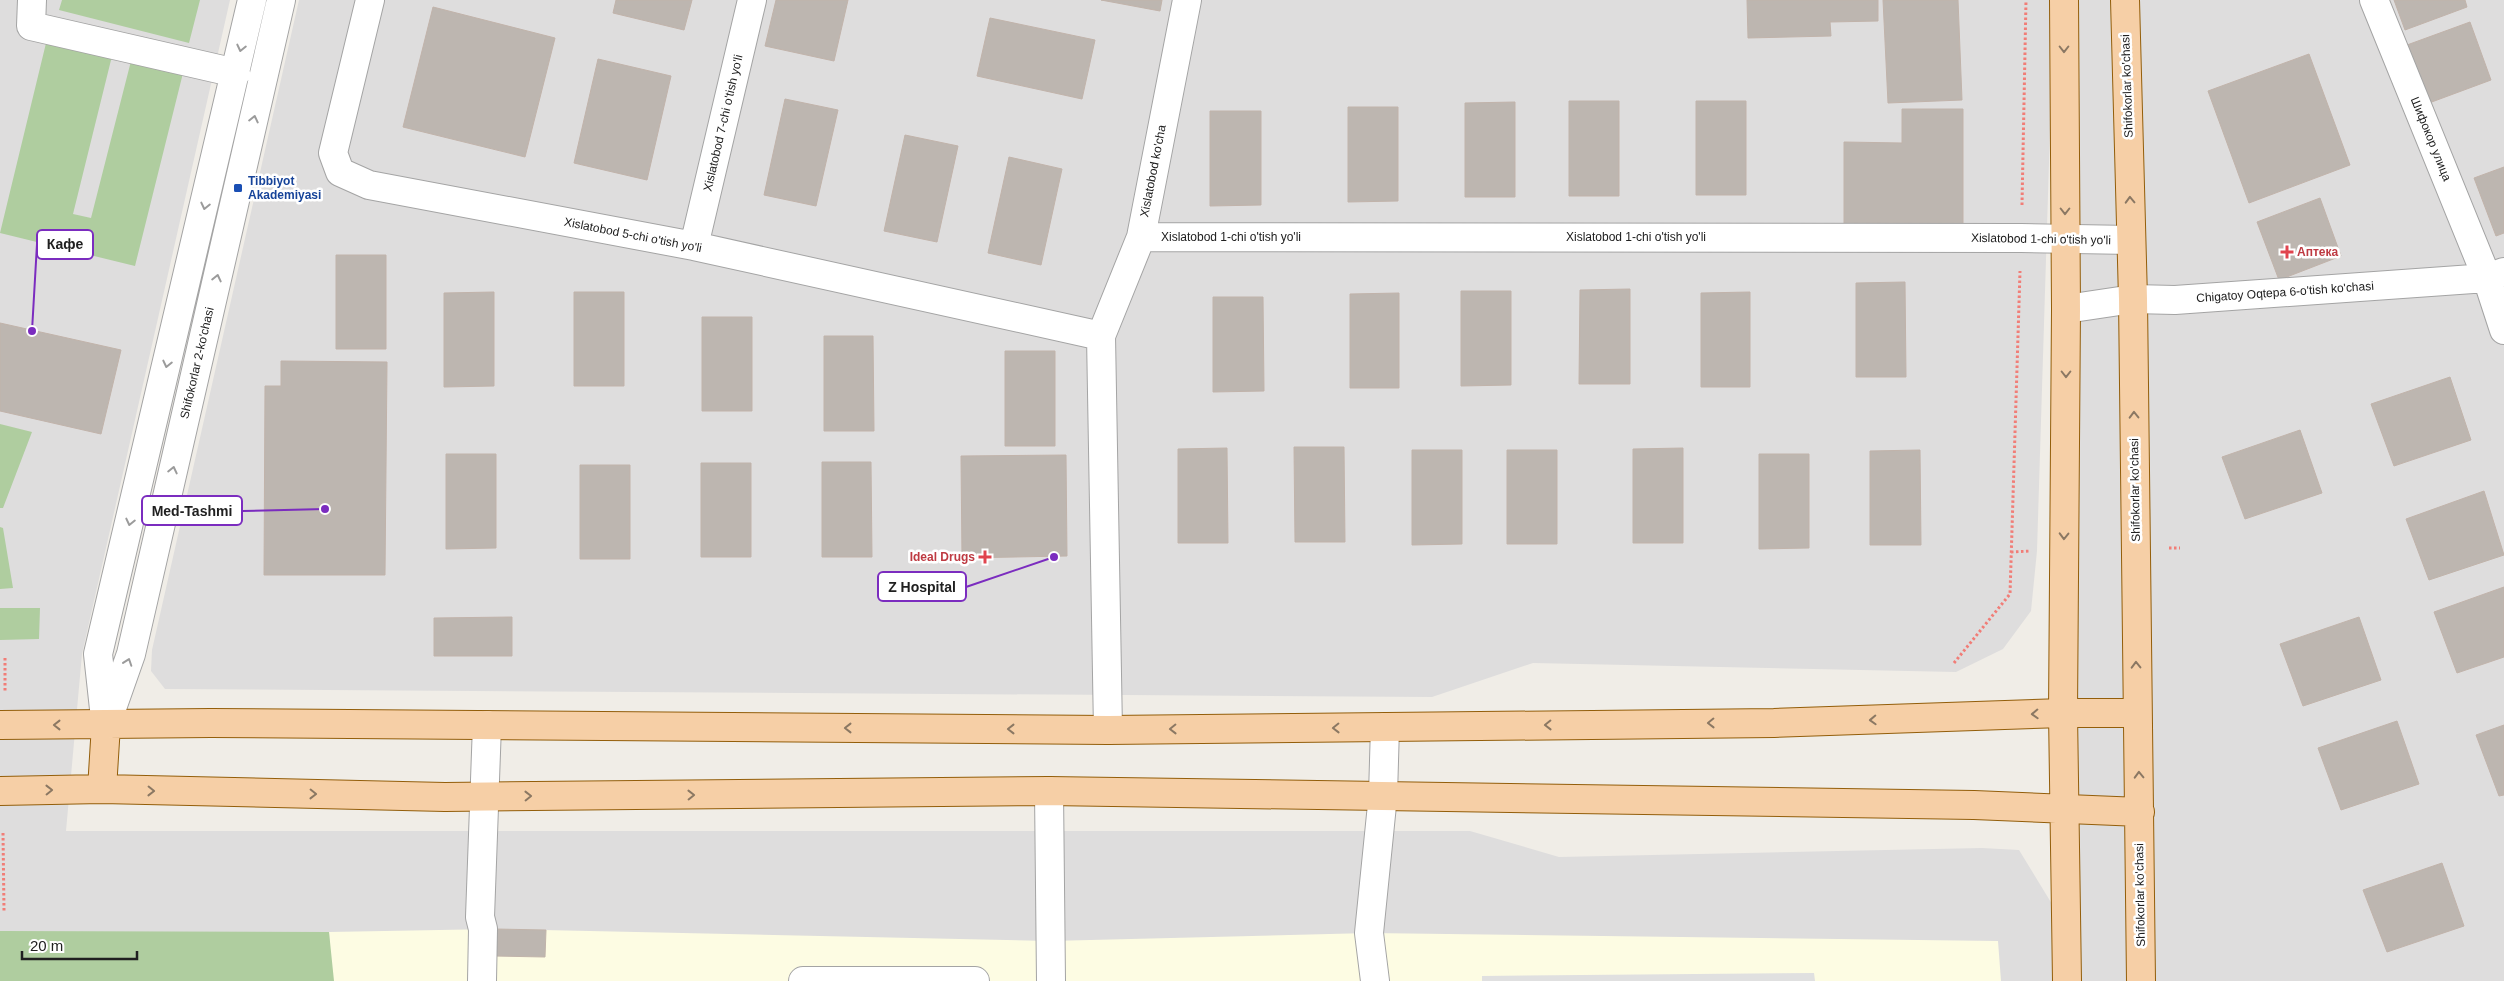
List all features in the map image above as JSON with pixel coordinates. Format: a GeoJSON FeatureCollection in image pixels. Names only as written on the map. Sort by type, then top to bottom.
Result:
{"type":"FeatureCollection","features":[{"type":"Feature","properties":{"kind":"main road"},"geometry":{"type":"LineString","coordinates":[[2062,975],[2066,810],[2063,713],[2066,309],[2064,0]]}},
{"type":"Feature","properties":{"kind":"main road","name":"Shifokorlar ko'chasi"},"geometry":{"type":"LineString","coordinates":[[2125,0],[2133,299],[2141,981]]}},
{"type":"Feature","properties":{"kind":"main road"},"geometry":{"type":"LineString","coordinates":[[2,712],[106,725],[487,725],[1108,730],[1774,723],[2063,713],[2137,713]]}},
{"type":"Feature","properties":{"kind":"main road","name":"Shifokorlar 2-ko'chasi"},"geometry":{"type":"LineString","coordinates":[[102,789],[106,725]]}},
{"type":"Feature","properties":{"kind":"main road"},"geometry":{"type":"LineString","coordinates":[[0,791],[102,789],[484,796],[1049,791],[1964,805],[2140,812]]}},
{"type":"Feature","properties":{"kind":"street"},"geometry":{"type":"LineString","coordinates":[[32,0],[31,26],[236,73]]}},
{"type":"Feature","properties":{"kind":"street","name":"Shifokorlar 2-ko'chasi"},"geometry":{"type":"LineString","coordinates":[[106,725],[98,654],[252,0]]}},
{"type":"Feature","properties":{"kind":"street","name":"Shifokorlar 2-ko'chasi"},"geometry":{"type":"LineString","coordinates":[[106,725],[131,654],[281,0]]}},
{"type":"Feature","properties":{"kind":"street","name":"Xislatobod 5-chi o'tish yo'li"},"geometry":{"type":"LineString","coordinates":[[370,0],[333,153],[340,172],[369,185],[694,246],[1101,336]]}},
{"type":"Feature","properties":{"kind":"street","name":"Xislatobod 7-chi o'tish yo'li"},"geometry":{"type":"LineString","coordinates":[[694,246],[752,0]]}},
{"type":"Feature","properties":{"kind":"street","name":"Xislatobod ko'cha"},"geometry":{"type":"LineString","coordinates":[[1101,336],[1140,237],[1187,0]]}},
{"type":"Feature","properties":{"kind":"street","name":"Шифокор улица"},"geometry":{"type":"LineString","coordinates":[[2374,0],[2495,275],[2504,330]]}},
{"type":"Feature","properties":{"kind":"street","name":"Xislatobod 1-chi o'tish yo'li"},"geometry":{"type":"LineString","coordinates":[[1140,237],[2021,238],[2131,240]]}},
{"type":"Feature","properties":{"kind":"street","name":"Chigatoy Oqtepa 6-o'tish ko'chasi"},"geometry":{"type":"LineString","coordinates":[[2066,309],[2133,299],[2175,300],[2495,275]]}},
{"type":"Feature","properties":{"kind":"street"},"geometry":{"type":"LineString","coordinates":[[1101,336],[1108,730]]}},
{"type":"Feature","properties":{"kind":"street"},"geometry":{"type":"LineString","coordinates":[[482,981],[483,929],[480,917],[487,725]]}},
{"type":"Feature","properties":{"kind":"street"},"geometry":{"type":"LineString","coordinates":[[1375,981],[1369,933],[1383,795],[1384,727]]}},
{"type":"Feature","properties":{"kind":"street"},"geometry":{"type":"LineString","coordinates":[[1049,791],[1052,981]]}},
{"type":"Feature","properties":{"kind":"street"},"geometry":{"type":"LineString","coordinates":[[803,981],[975,981]]}},
{"type":"Feature","properties":{"kind":"path"},"geometry":{"type":"LineString","coordinates":[[1954,663],[2010,594],[2026,0]]}},
{"type":"Feature","properties":{"kind":"path"},"geometry":{"type":"LineString","coordinates":[[2011,552],[2037,551]]}},
{"type":"Feature","properties":{"kind":"path"},"geometry":{"type":"LineString","coordinates":[[2,712],[5,658]]}},
{"type":"Feature","properties":{"kind":"path"},"geometry":{"type":"LineString","coordinates":[[3,833],[4,911]]}},
{"type":"Feature","properties":{"kind":"shaded area"},"geometry":{"type":"Polygon","coordinates":[[[0,0],[230,0],[82,654],[66,831],[1470,831],[1559,857],[1982,848],[2019,850],[2066,927],[2062,0],[2504,0],[2504,981],[0,981],[0,0]]]}},
{"type":"Feature","properties":{"kind":"shaded area"},"geometry":{"type":"Polygon","coordinates":[[[299,0],[2054,0],[2037,551],[2031,611],[2003,649],[1956,672],[1533,663],[1432,697],[165,689],[151,671],[152,650],[299,0]]]}},
{"type":"Feature","properties":{"kind":"shaded area"},"geometry":{"type":"Polygon","coordinates":[[[495,929],[1050,941],[1369,933],[1998,941],[2001,981],[332,981],[329,932],[495,929]]]}},
{"type":"Feature","properties":{"kind":"shaded area"},"geometry":{"type":"Polygon","coordinates":[[[1814,973],[1815,981],[1482,981],[1482,976],[1814,973]]]}},
{"type":"Feature","properties":{"kind":"green space"},"geometry":{"type":"Polygon","coordinates":[[[62,0],[200,0],[189,43],[59,10],[62,0]]]}},
{"type":"Feature","properties":{"kind":"green space"},"geometry":{"type":"Polygon","coordinates":[[[47,39],[112,56],[73,214],[91,218],[131,61],[183,73],[135,266],[0,233],[47,39]]]}},
{"type":"Feature","properties":{"kind":"green space"},"geometry":{"type":"Polygon","coordinates":[[[0,424],[32,432],[3,508],[0,508],[0,424]]]}},
{"type":"Feature","properties":{"kind":"green space"},"geometry":{"type":"Polygon","coordinates":[[[0,527],[3,528],[13,588],[0,589],[0,527]]]}},
{"type":"Feature","properties":{"kind":"green space"},"geometry":{"type":"Polygon","coordinates":[[[0,608],[40,608],[39,639],[0,640],[0,608]]]}},
{"type":"Feature","properties":{"kind":"green space"},"geometry":{"type":"Polygon","coordinates":[[[0,931],[329,932],[334,981],[0,981],[0,931]]]}},
{"type":"Feature","properties":{"kind":"building"},"geometry":{"type":"Polygon","coordinates":[[[616,0],[692,0],[684,30],[613,13],[616,0]]]}},
{"type":"Feature","properties":{"kind":"building"},"geometry":{"type":"Polygon","coordinates":[[[776,0],[848,0],[834,61],[765,46],[776,0]]]}},
{"type":"Feature","properties":{"kind":"building"},"geometry":{"type":"Polygon","coordinates":[[[1101,0],[1162,0],[1160,11],[1101,0]]]}},
{"type":"Feature","properties":{"kind":"building"},"geometry":{"type":"Polygon","coordinates":[[[1747,0],[1878,0],[1878,21],[1830,22],[1831,36],[1748,38],[1747,0]]]}},
{"type":"Feature","properties":{"kind":"building"},"geometry":{"type":"Polygon","coordinates":[[[1883,0],[1958,0],[1962,100],[1888,103],[1883,0]]]}},
{"type":"Feature","properties":{"kind":"building"},"geometry":{"type":"Polygon","coordinates":[[[2394,0],[2465,0],[2467,7],[2405,30],[2394,0]]]}},
{"type":"Feature","properties":{"kind":"building"},"geometry":{"type":"Polygon","coordinates":[[[433,7],[555,38],[525,157],[403,127],[433,7]]]}},
{"type":"Feature","properties":{"kind":"building"},"geometry":{"type":"Polygon","coordinates":[[[990,18],[1095,40],[1082,99],[977,76],[990,18]]]}},
{"type":"Feature","properties":{"kind":"building"},"geometry":{"type":"Polygon","coordinates":[[[2470,22],[2491,80],[2429,103],[2407,45],[2470,22]]]}},
{"type":"Feature","properties":{"kind":"building"},"geometry":{"type":"Polygon","coordinates":[[[2309,54],[2350,165],[2249,203],[2208,91],[2309,54]]]}},
{"type":"Feature","properties":{"kind":"building"},"geometry":{"type":"Polygon","coordinates":[[[598,59],[671,76],[647,180],[574,163],[598,59]]]}},
{"type":"Feature","properties":{"kind":"building"},"geometry":{"type":"Polygon","coordinates":[[[785,99],[838,110],[816,206],[764,195],[785,99]]]}},
{"type":"Feature","properties":{"kind":"building"},"geometry":{"type":"Polygon","coordinates":[[[1569,101],[1619,101],[1619,196],[1569,196],[1569,101]]]}},
{"type":"Feature","properties":{"kind":"building"},"geometry":{"type":"Polygon","coordinates":[[[1696,101],[1746,101],[1746,195],[1696,195],[1696,101]]]}},
{"type":"Feature","properties":{"kind":"building"},"geometry":{"type":"Polygon","coordinates":[[[1515,102],[1515,197],[1465,197],[1465,103],[1515,102]]]}},
{"type":"Feature","properties":{"kind":"building"},"geometry":{"type":"Polygon","coordinates":[[[1348,107],[1398,107],[1398,201],[1348,202],[1348,107]]]}},
{"type":"Feature","properties":{"kind":"building"},"geometry":{"type":"Polygon","coordinates":[[[1902,109],[1963,109],[1963,224],[1844,224],[1844,142],[1902,143],[1902,109]]]}},
{"type":"Feature","properties":{"kind":"building"},"geometry":{"type":"Polygon","coordinates":[[[1210,111],[1261,111],[1261,205],[1210,206],[1210,111]]]}},
{"type":"Feature","properties":{"kind":"building"},"geometry":{"type":"Polygon","coordinates":[[[905,135],[958,146],[937,242],[884,231],[905,135]]]}},
{"type":"Feature","properties":{"kind":"building"},"geometry":{"type":"Polygon","coordinates":[[[1009,157],[1062,169],[1041,265],[988,253],[1009,157]]]}},
{"type":"Feature","properties":{"kind":"building"},"geometry":{"type":"Polygon","coordinates":[[[2504,167],[2504,233],[2496,236],[2474,178],[2504,167]]]}},
{"type":"Feature","properties":{"kind":"building"},"geometry":{"type":"Polygon","coordinates":[[[2320,198],[2341,256],[2279,280],[2257,222],[2320,198]]]}},
{"type":"Feature","properties":{"kind":"building"},"geometry":{"type":"Polygon","coordinates":[[[336,255],[386,255],[386,349],[336,349],[336,255]]]}},
{"type":"Feature","properties":{"kind":"building"},"geometry":{"type":"Polygon","coordinates":[[[1905,282],[1906,377],[1856,377],[1856,283],[1905,282]]]}},
{"type":"Feature","properties":{"kind":"building"},"geometry":{"type":"Polygon","coordinates":[[[1630,289],[1630,384],[1579,384],[1580,290],[1630,289]]]}},
{"type":"Feature","properties":{"kind":"building"},"geometry":{"type":"Polygon","coordinates":[[[1461,291],[1511,291],[1511,385],[1461,386],[1461,291]]]}},
{"type":"Feature","properties":{"kind":"building"},"geometry":{"type":"Polygon","coordinates":[[[494,292],[494,386],[444,387],[444,293],[494,292]]]}},
{"type":"Feature","properties":{"kind":"building"},"geometry":{"type":"Polygon","coordinates":[[[574,292],[624,292],[624,386],[574,386],[574,292]]]}},
{"type":"Feature","properties":{"kind":"building"},"geometry":{"type":"Polygon","coordinates":[[[1750,292],[1750,387],[1701,387],[1701,293],[1750,292]]]}},
{"type":"Feature","properties":{"kind":"building"},"geometry":{"type":"Polygon","coordinates":[[[1399,293],[1399,388],[1350,388],[1350,294],[1399,293]]]}},
{"type":"Feature","properties":{"kind":"building"},"geometry":{"type":"Polygon","coordinates":[[[1213,297],[1263,297],[1264,391],[1213,392],[1213,297]]]}},
{"type":"Feature","properties":{"kind":"building"},"geometry":{"type":"Polygon","coordinates":[[[702,317],[752,317],[752,411],[702,411],[702,317]]]}},
{"type":"Feature","properties":{"kind":"building"},"geometry":{"type":"Polygon","coordinates":[[[0,323],[121,350],[101,434],[0,411],[0,323]]]}},
{"type":"Feature","properties":{"kind":"building"},"geometry":{"type":"Polygon","coordinates":[[[824,336],[873,336],[874,431],[824,431],[824,336]]]}},
{"type":"Feature","properties":{"kind":"building"},"geometry":{"type":"Polygon","coordinates":[[[1005,351],[1055,351],[1055,446],[1005,446],[1005,351]]]}},
{"type":"Feature","properties":{"kind":"building"},"geometry":{"type":"Polygon","coordinates":[[[281,361],[387,362],[385,575],[264,575],[265,386],[281,386],[281,361]]]}},
{"type":"Feature","properties":{"kind":"building"},"geometry":{"type":"Polygon","coordinates":[[[2450,377],[2471,440],[2394,466],[2371,404],[2450,377]]]}},
{"type":"Feature","properties":{"kind":"building"},"geometry":{"type":"Polygon","coordinates":[[[2300,430],[2322,493],[2245,519],[2222,457],[2300,430]]]}},
{"type":"Feature","properties":{"kind":"building"},"geometry":{"type":"Polygon","coordinates":[[[1294,447],[1344,447],[1345,542],[1295,542],[1294,447]]]}},
{"type":"Feature","properties":{"kind":"building"},"geometry":{"type":"Polygon","coordinates":[[[1227,448],[1228,543],[1178,543],[1178,449],[1227,448]]]}},
{"type":"Feature","properties":{"kind":"building"},"geometry":{"type":"Polygon","coordinates":[[[1683,448],[1683,543],[1633,543],[1633,449],[1683,448]]]}},
{"type":"Feature","properties":{"kind":"building"},"geometry":{"type":"Polygon","coordinates":[[[1412,450],[1462,450],[1462,544],[1412,545],[1412,450]]]}},
{"type":"Feature","properties":{"kind":"building"},"geometry":{"type":"Polygon","coordinates":[[[1507,450],[1557,450],[1557,544],[1507,544],[1507,450]]]}},
{"type":"Feature","properties":{"kind":"building"},"geometry":{"type":"Polygon","coordinates":[[[1920,450],[1921,545],[1870,545],[1870,451],[1920,450]]]}},
{"type":"Feature","properties":{"kind":"building"},"geometry":{"type":"Polygon","coordinates":[[[446,454],[496,454],[496,548],[446,549],[446,454]]]}},
{"type":"Feature","properties":{"kind":"building"},"geometry":{"type":"Polygon","coordinates":[[[1759,454],[1809,454],[1809,548],[1759,549],[1759,454]]]}},
{"type":"Feature","properties":{"kind":"building"},"geometry":{"type":"Polygon","coordinates":[[[1066,455],[1067,556],[962,558],[961,456],[1066,455]]]}},
{"type":"Feature","properties":{"kind":"building"},"geometry":{"type":"Polygon","coordinates":[[[822,462],[871,462],[872,557],[822,557],[822,462]]]}},
{"type":"Feature","properties":{"kind":"building"},"geometry":{"type":"Polygon","coordinates":[[[701,463],[751,463],[751,557],[701,557],[701,463]]]}},
{"type":"Feature","properties":{"kind":"building"},"geometry":{"type":"Polygon","coordinates":[[[580,465],[630,465],[630,559],[580,559],[580,465]]]}},
{"type":"Feature","properties":{"kind":"building"},"geometry":{"type":"Polygon","coordinates":[[[2484,491],[2504,555],[2429,580],[2406,519],[2484,491]]]}},
{"type":"Feature","properties":{"kind":"building"},"geometry":{"type":"Polygon","coordinates":[[[2504,587],[2504,657],[2457,673],[2434,612],[2504,587]]]}},
{"type":"Feature","properties":{"kind":"building"},"geometry":{"type":"Polygon","coordinates":[[[512,617],[512,656],[434,656],[434,618],[512,617]]]}},
{"type":"Feature","properties":{"kind":"building"},"geometry":{"type":"Polygon","coordinates":[[[2359,617],[2381,680],[2303,706],[2280,644],[2359,617]]]}},
{"type":"Feature","properties":{"kind":"building"},"geometry":{"type":"Polygon","coordinates":[[[2397,721],[2419,784],[2341,810],[2318,748],[2397,721]]]}},
{"type":"Feature","properties":{"kind":"building"},"geometry":{"type":"Polygon","coordinates":[[[2504,725],[2504,795],[2499,796],[2476,735],[2504,725]]]}},
{"type":"Feature","properties":{"kind":"building"},"geometry":{"type":"Polygon","coordinates":[[[2442,863],[2464,926],[2387,952],[2363,890],[2442,863]]]}},
{"type":"Feature","properties":{"kind":"building"},"geometry":{"type":"Polygon","coordinates":[[[495,929],[546,930],[545,957],[494,956],[495,929]]]}},
{"type":"Feature","properties":{"kind":"place","name":"Tibbiyot Akademiyasi"},"geometry":{"type":"Point","coordinates":[238,188]}},
{"type":"Feature","properties":{"kind":"place","name":"Аптека"},"geometry":{"type":"Point","coordinates":[2287,252]}},
{"type":"Feature","properties":{"kind":"place","name":"Кафе"},"geometry":{"type":"Point","coordinates":[32,331]}},
{"type":"Feature","properties":{"kind":"place","name":"Med-Tashmi"},"geometry":{"type":"Point","coordinates":[325,509]}},
{"type":"Feature","properties":{"kind":"place","name":"Ideal Drugs"},"geometry":{"type":"Point","coordinates":[985,557]}},
{"type":"Feature","properties":{"kind":"place","name":"Z Hospital"},"geometry":{"type":"Point","coordinates":[1054,557]}}]}
